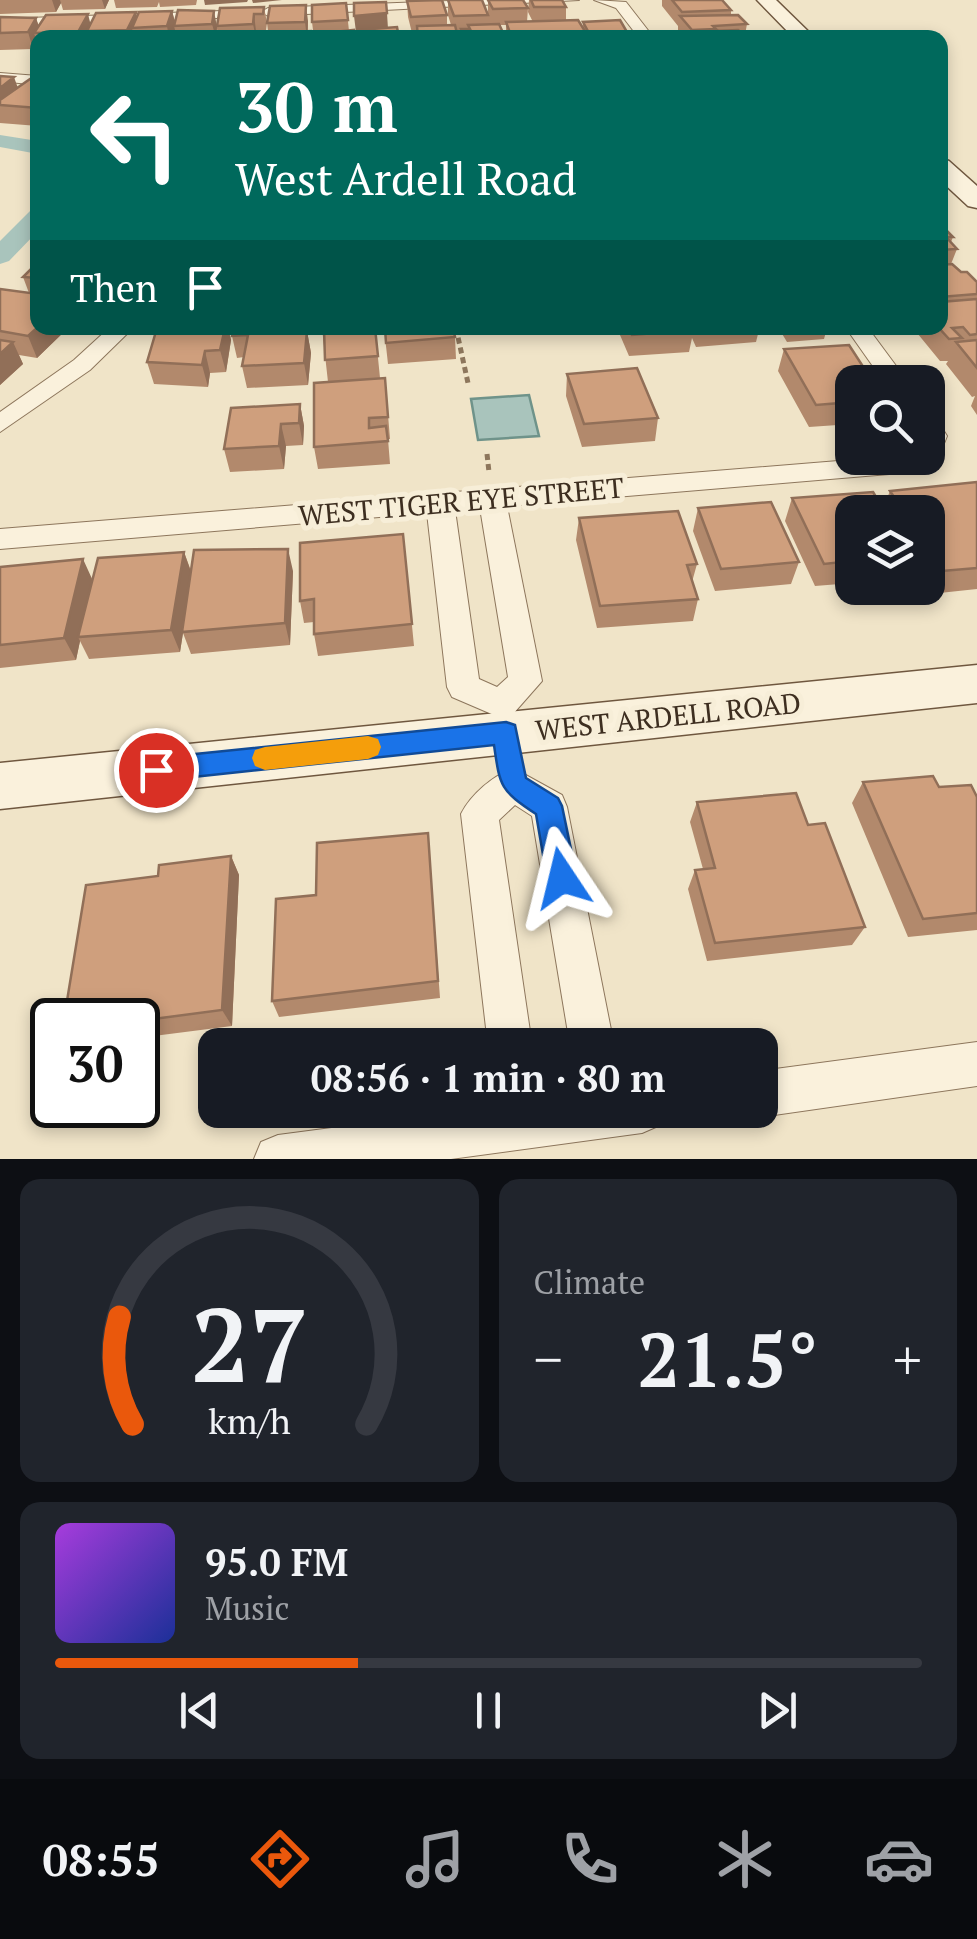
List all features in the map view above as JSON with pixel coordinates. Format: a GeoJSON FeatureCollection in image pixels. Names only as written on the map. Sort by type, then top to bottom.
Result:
{"type":"FeatureCollection","features":[{"type":"Feature","properties":{"kind":"street"},"geometry":{"type":"LineString","coordinates":[[257,12],[574,0]]}},
{"type":"Feature","properties":{"kind":"street"},"geometry":{"type":"LineString","coordinates":[[766,0],[798,30]]}},
{"type":"Feature","properties":{"kind":"street"},"geometry":{"type":"LineString","coordinates":[[606,1],[626,9],[641,30]]}},
{"type":"Feature","properties":{"kind":"street"},"geometry":{"type":"LineString","coordinates":[[0,23],[237,13]]}},
{"type":"Feature","properties":{"kind":"street"},"geometry":{"type":"LineString","coordinates":[[0,78],[30,80]]}},
{"type":"Feature","properties":{"kind":"street"},"geometry":{"type":"LineString","coordinates":[[948,173],[977,200]]}},
{"type":"Feature","properties":{"kind":"street"},"geometry":{"type":"LineString","coordinates":[[0,424],[82,365],[114,335]]}},
{"type":"Feature","properties":{"kind":"street"},"geometry":{"type":"LineString","coordinates":[[861,335],[883,365]]}},
{"type":"Feature","properties":{"kind":"street","name":"WEST TIGER EYE STREET"},"geometry":{"type":"LineString","coordinates":[[0,539],[835,470]]}},
{"type":"Feature","properties":{"kind":"street"},"geometry":{"type":"LineString","coordinates":[[492,499],[525,681],[503,718],[513,784],[548,806],[589,1028]]}},
{"type":"Feature","properties":{"kind":"street"},"geometry":{"type":"LineString","coordinates":[[440,504],[464,687],[503,718]]}},
{"type":"Feature","properties":{"kind":"street","name":"WEST ARDELL ROAD"},"geometry":{"type":"LineString","coordinates":[[0,786],[503,718],[977,684]]}},
{"type":"Feature","properties":{"kind":"street"},"geometry":{"type":"LineString","coordinates":[[508,1028],[480,814],[513,784]]}},
{"type":"Feature","properties":{"kind":"street"},"geometry":{"type":"LineString","coordinates":[[778,1092],[977,1064]]}},
{"type":"Feature","properties":{"kind":"street"},"geometry":{"type":"LineString","coordinates":[[278,1159],[461,1128]]}},
{"type":"Feature","properties":{"kind":"path"},"geometry":{"type":"LineString","coordinates":[[458,335],[468,383]]}},
{"type":"Feature","properties":{"kind":"water"},"geometry":{"type":"Polygon","coordinates":[[[529,395],[539,436],[478,440],[471,399],[529,395]]]}},
{"type":"Feature","properties":{"kind":"building"},"geometry":{"type":"Polygon","coordinates":[[[442,0],[447,15],[411,17],[407,1],[442,0]]]}},
{"type":"Feature","properties":{"kind":"building"},"geometry":{"type":"Polygon","coordinates":[[[448,0],[482,0],[488,15],[454,16],[448,0]]]}},
{"type":"Feature","properties":{"kind":"building"},"geometry":{"type":"Polygon","coordinates":[[[488,0],[523,0],[528,8],[493,9],[488,0]]]}},
{"type":"Feature","properties":{"kind":"building"},"geometry":{"type":"Polygon","coordinates":[[[531,0],[562,0],[566,7],[534,7],[531,0]]]}},
{"type":"Feature","properties":{"kind":"building"},"geometry":{"type":"Polygon","coordinates":[[[672,0],[722,0],[731,10],[682,12],[672,0]]]}},
{"type":"Feature","properties":{"kind":"building"},"geometry":{"type":"Polygon","coordinates":[[[386,2],[387,13],[354,16],[354,3],[386,2]]]}},
{"type":"Feature","properties":{"kind":"building"},"geometry":{"type":"Polygon","coordinates":[[[346,3],[348,20],[312,22],[312,5],[346,3]]]}},
{"type":"Feature","properties":{"kind":"building"},"geometry":{"type":"Polygon","coordinates":[[[306,5],[305,22],[267,23],[270,6],[306,5]]]}},
{"type":"Feature","properties":{"kind":"building"},"geometry":{"type":"Polygon","coordinates":[[[264,7],[263,14],[254,14],[253,24],[217,26],[220,8],[264,7]]]}},
{"type":"Feature","properties":{"kind":"building"},"geometry":{"type":"Polygon","coordinates":[[[178,10],[214,11],[212,24],[174,26],[178,10]]]}},
{"type":"Feature","properties":{"kind":"building"},"geometry":{"type":"Polygon","coordinates":[[[172,11],[167,26],[132,28],[139,12],[172,11]]]}},
{"type":"Feature","properties":{"kind":"building"},"geometry":{"type":"Polygon","coordinates":[[[136,12],[127,30],[88,30],[96,13],[136,12]]]}},
{"type":"Feature","properties":{"kind":"building"},"geometry":{"type":"Polygon","coordinates":[[[88,14],[79,30],[36,30],[46,15],[88,14]]]}},
{"type":"Feature","properties":{"kind":"building"},"geometry":{"type":"Polygon","coordinates":[[[738,15],[747,24],[692,30],[680,16],[738,15]]]}},
{"type":"Feature","properties":{"kind":"building"},"geometry":{"type":"Polygon","coordinates":[[[0,17],[36,18],[28,32],[0,33],[0,17]]]}},
{"type":"Feature","properties":{"kind":"building"},"geometry":{"type":"Polygon","coordinates":[[[578,20],[584,30],[509,30],[506,22],[578,20]]]}},
{"type":"Feature","properties":{"kind":"building"},"geometry":{"type":"Polygon","coordinates":[[[620,20],[626,30],[587,30],[583,22],[620,20]]]}},
{"type":"Feature","properties":{"kind":"building"},"geometry":{"type":"Polygon","coordinates":[[[499,24],[502,30],[461,30],[470,29],[468,25],[499,24]]]}},
{"type":"Feature","properties":{"kind":"building"},"geometry":{"type":"Polygon","coordinates":[[[455,25],[456,30],[417,30],[417,26],[455,25]]]}},
{"type":"Feature","properties":{"kind":"building"},"geometry":{"type":"Polygon","coordinates":[[[0,76],[14,77],[0,88],[0,76]]]}},
{"type":"Feature","properties":{"kind":"building"},"geometry":{"type":"Polygon","coordinates":[[[30,79],[30,107],[0,105],[0,100],[30,79]]]}},
{"type":"Feature","properties":{"kind":"building"},"geometry":{"type":"Polygon","coordinates":[[[948,264],[967,272],[977,282],[977,294],[948,296],[948,264]]]}},
{"type":"Feature","properties":{"kind":"building"},"geometry":{"type":"Polygon","coordinates":[[[0,289],[30,293],[30,334],[0,331],[0,289]]]}},
{"type":"Feature","properties":{"kind":"building"},"geometry":{"type":"Polygon","coordinates":[[[977,299],[977,334],[970,335],[963,327],[952,328],[962,338],[949,339],[945,335],[948,301],[977,299]]]}},
{"type":"Feature","properties":{"kind":"building"},"geometry":{"type":"Polygon","coordinates":[[[155,335],[223,335],[220,350],[205,351],[202,365],[147,362],[155,335]]]}},
{"type":"Feature","properties":{"kind":"building"},"geometry":{"type":"Polygon","coordinates":[[[248,335],[307,335],[304,363],[242,366],[248,335]]]}},
{"type":"Feature","properties":{"kind":"building"},"geometry":{"type":"Polygon","coordinates":[[[324,335],[376,335],[378,356],[325,360],[324,335]]]}},
{"type":"Feature","properties":{"kind":"building"},"geometry":{"type":"Polygon","coordinates":[[[385,335],[455,337],[386,343],[385,335]]]}},
{"type":"Feature","properties":{"kind":"building"},"geometry":{"type":"Polygon","coordinates":[[[0,340],[13,342],[0,354],[0,340]]]}},
{"type":"Feature","properties":{"kind":"building"},"geometry":{"type":"Polygon","coordinates":[[[977,340],[977,368],[956,342],[977,340]]]}},
{"type":"Feature","properties":{"kind":"building"},"geometry":{"type":"Polygon","coordinates":[[[849,345],[862,365],[835,365],[835,403],[816,405],[784,349],[849,345]]]}},
{"type":"Feature","properties":{"kind":"building"},"geometry":{"type":"Polygon","coordinates":[[[637,368],[658,418],[584,424],[567,374],[637,368]]]}},
{"type":"Feature","properties":{"kind":"building"},"geometry":{"type":"Polygon","coordinates":[[[385,378],[388,417],[369,418],[369,428],[386,426],[388,441],[314,447],[314,383],[385,378]]]}},
{"type":"Feature","properties":{"kind":"building"},"geometry":{"type":"Polygon","coordinates":[[[300,404],[299,423],[281,424],[279,446],[224,449],[231,408],[300,404]]]}},
{"type":"Feature","properties":{"kind":"building"},"geometry":{"type":"Polygon","coordinates":[[[977,482],[977,568],[945,571],[945,495],[893,495],[890,491],[977,482]]]}},
{"type":"Feature","properties":{"kind":"building"},"geometry":{"type":"Polygon","coordinates":[[[873,492],[875,495],[835,495],[835,563],[824,564],[792,498],[873,492]]]}},
{"type":"Feature","properties":{"kind":"building"},"geometry":{"type":"Polygon","coordinates":[[[771,502],[799,562],[721,569],[698,508],[771,502]]]}},
{"type":"Feature","properties":{"kind":"building"},"geometry":{"type":"Polygon","coordinates":[[[678,511],[697,564],[687,565],[698,599],[600,606],[579,518],[678,511]]]}},
{"type":"Feature","properties":{"kind":"building"},"geometry":{"type":"Polygon","coordinates":[[[403,534],[412,624],[314,634],[314,599],[300,601],[300,543],[403,534]]]}},
{"type":"Feature","properties":{"kind":"building"},"geometry":{"type":"Polygon","coordinates":[[[288,549],[285,623],[182,632],[194,550],[288,549]]]}},
{"type":"Feature","properties":{"kind":"building"},"geometry":{"type":"Polygon","coordinates":[[[184,552],[171,630],[78,637],[98,558],[184,552]]]}},
{"type":"Feature","properties":{"kind":"building"},"geometry":{"type":"Polygon","coordinates":[[[83,559],[64,638],[0,645],[0,567],[83,559]]]}},
{"type":"Feature","properties":{"kind":"building"},"geometry":{"type":"Polygon","coordinates":[[[933,776],[939,787],[971,785],[977,797],[977,913],[923,919],[863,782],[933,776]]]}},
{"type":"Feature","properties":{"kind":"building"},"geometry":{"type":"Polygon","coordinates":[[[796,793],[808,825],[825,823],[865,927],[715,943],[695,870],[715,868],[697,802],[796,793]]]}},
{"type":"Feature","properties":{"kind":"building"},"geometry":{"type":"Polygon","coordinates":[[[428,833],[438,981],[272,1001],[276,899],[316,895],[317,843],[428,833]]]}},
{"type":"Feature","properties":{"kind":"building"},"geometry":{"type":"Polygon","coordinates":[[[231,856],[222,1010],[160,1018],[160,998],[67,998],[86,885],[158,876],[159,865],[231,856]]]}},
{"type":"Feature","properties":{"kind":"waterway"},"geometry":{"type":"LineString","coordinates":[[0,141],[30,147]]}},
{"type":"Feature","properties":{"kind":"waterway"},"geometry":{"type":"LineString","coordinates":[[0,256],[30,224]]}},
{"type":"Feature","properties":{"kind":"slow traffic"},"geometry":{"type":"LineString","coordinates":[[265,758],[368,747]]}},
{"type":"Feature","properties":{"kind":"route"},"geometry":{"type":"LineString","coordinates":[[156,770],[506,733],[513,784],[548,806],[562,878]]}}]}
